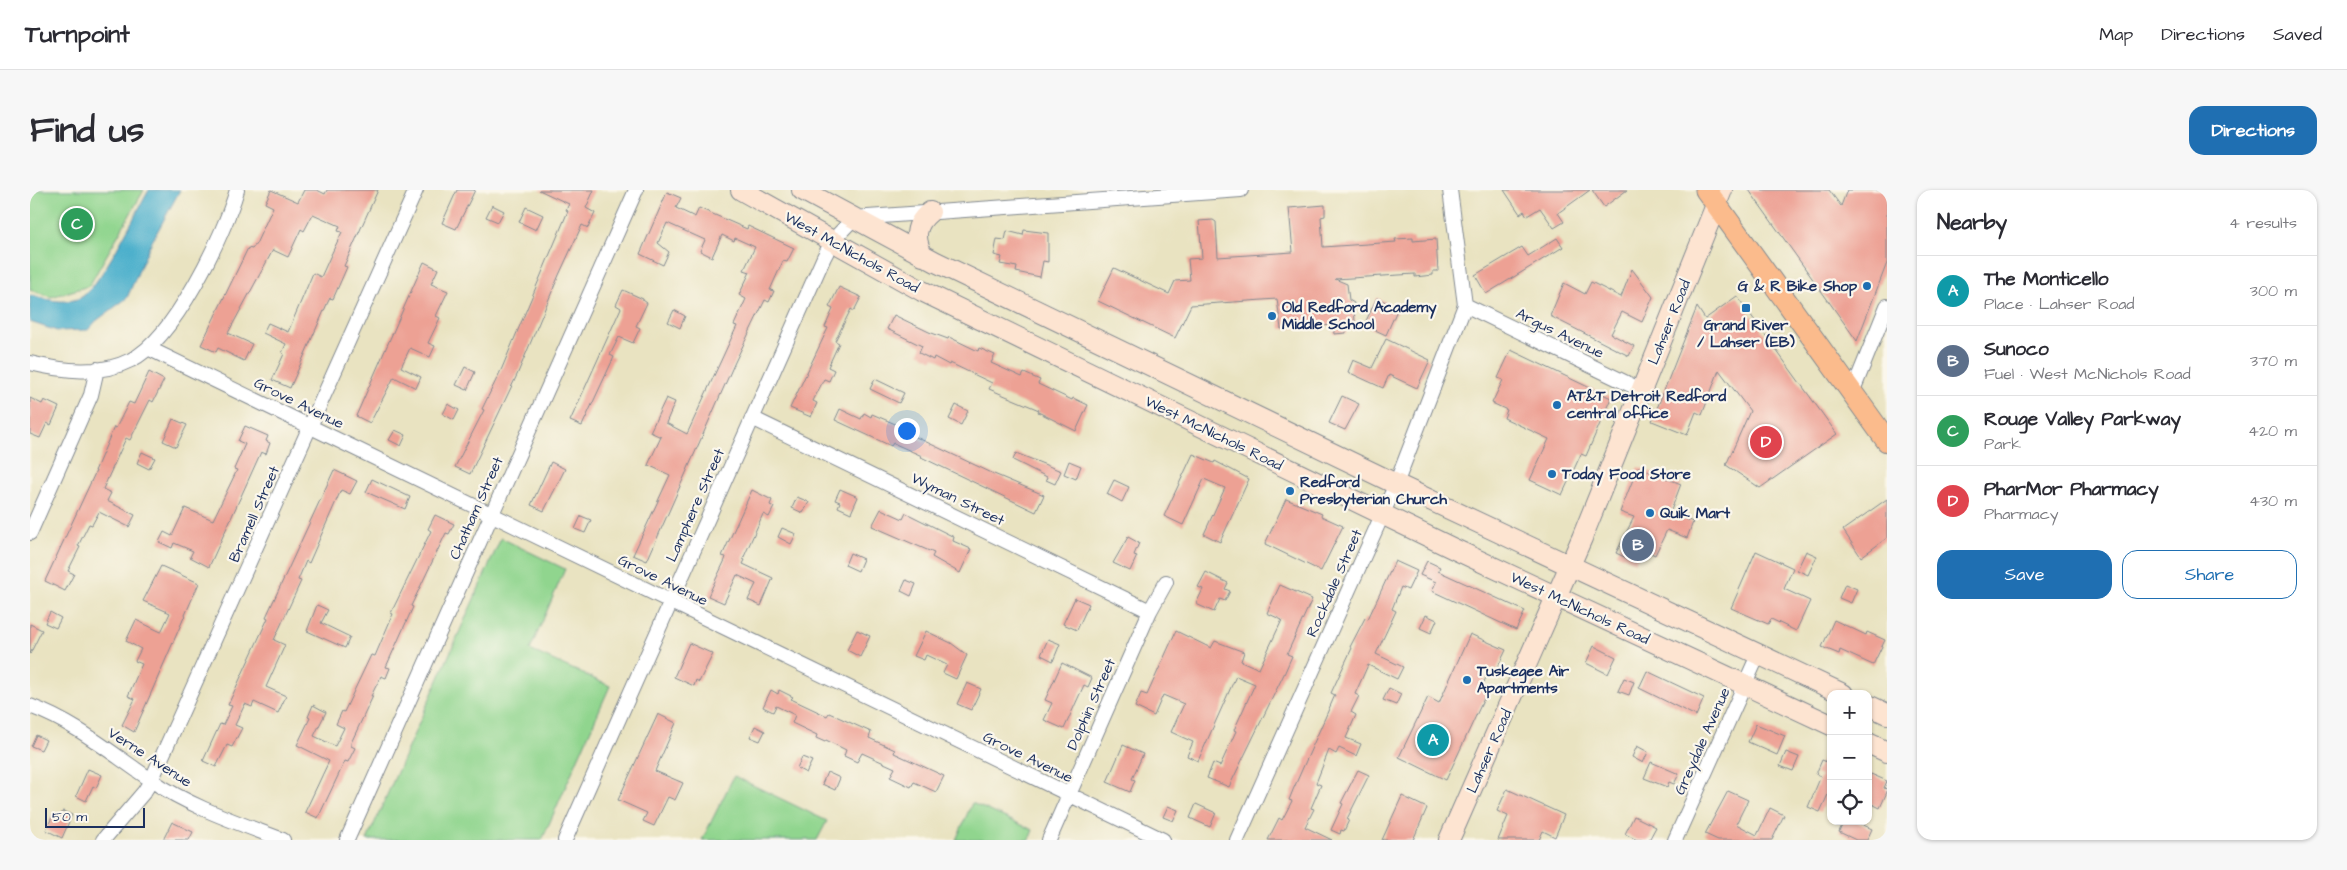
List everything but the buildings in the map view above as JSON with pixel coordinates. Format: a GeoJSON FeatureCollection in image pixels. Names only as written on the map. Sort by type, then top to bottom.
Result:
{"type":"FeatureCollection","features":[{"type":"Feature","properties":{"kind":"main road","name":"West McNichols Road"},"geometry":{"type":"LineString","coordinates":[[741,190],[922,291],[1383,515],[1827,723]]}},
{"type":"Feature","properties":{"kind":"main road","name":"West McNichols Road"},"geometry":{"type":"LineString","coordinates":[[802,190],[930,259],[983,285],[1396,484],[1834,690]]}},
{"type":"Feature","properties":{"kind":"main road"},"geometry":{"type":"LineString","coordinates":[[1715,195],[1887,441]]}},
{"type":"Feature","properties":{"kind":"main road","name":"Lahser Road"},"geometry":{"type":"LineString","coordinates":[[1449,840],[1570,566],[1641,390],[1715,195]]}},
{"type":"Feature","properties":{"kind":"main road"},"geometry":{"type":"LineString","coordinates":[[922,291],[930,259],[916,236],[920,223],[930,212]]}},
{"type":"Feature","properties":{"kind":"main road"},"geometry":{"type":"LineString","coordinates":[[969,314],[983,285]]}},
{"type":"Feature","properties":{"kind":"main road"},"geometry":{"type":"LineString","coordinates":[[1344,496],[1356,485],[1359,466]]}},
{"type":"Feature","properties":{"kind":"main road"},"geometry":{"type":"LineString","coordinates":[[1872,707],[1887,714]]}},
{"type":"Feature","properties":{"kind":"main road"},"geometry":{"type":"LineString","coordinates":[[1872,745],[1887,752]]}},
{"type":"Feature","properties":{"kind":"street"},"geometry":{"type":"LineString","coordinates":[[30,363],[53,369],[97,369],[131,360],[150,348],[169,323],[204,267],[237,190]]}},
{"type":"Feature","properties":{"kind":"street","name":"Bramell Street"},"geometry":{"type":"LineString","coordinates":[[102,840],[152,781],[416,190]]}},
{"type":"Feature","properties":{"kind":"street","name":"Chatham Street"},"geometry":{"type":"LineString","coordinates":[[347,840],[636,190]]}},
{"type":"Feature","properties":{"kind":"street"},"geometry":{"type":"LineString","coordinates":[[854,218],[1241,190]]}},
{"type":"Feature","properties":{"kind":"street","name":"Rockdale Street"},"geometry":{"type":"LineString","coordinates":[[1237,840],[1383,515],[1465,305],[1450,190]]}},
{"type":"Feature","properties":{"kind":"street","name":"Lamphere Street"},"geometry":{"type":"LineString","coordinates":[[568,839],[670,602],[833,240],[854,218]]}},
{"type":"Feature","properties":{"kind":"street","name":"Argus Avenue"},"geometry":{"type":"LineString","coordinates":[[1465,305],[1641,390]]}},
{"type":"Feature","properties":{"kind":"street"},"geometry":{"type":"LineString","coordinates":[[1852,393],[1887,306]]}},
{"type":"Feature","properties":{"kind":"street","name":"Grove Avenue"},"geometry":{"type":"LineString","coordinates":[[150,348],[1163,840]]}},
{"type":"Feature","properties":{"kind":"street"},"geometry":{"type":"LineString","coordinates":[[30,533],[91,395],[97,369]]}},
{"type":"Feature","properties":{"kind":"street","name":"Wyman Street"},"geometry":{"type":"LineString","coordinates":[[752,418],[1150,610]]}},
{"type":"Feature","properties":{"kind":"street","name":"Dolphin Street"},"geometry":{"type":"LineString","coordinates":[[1049,840],[1150,610],[1166,582]]}},
{"type":"Feature","properties":{"kind":"street","name":"Greydale Avenue"},"geometry":{"type":"LineString","coordinates":[[1675,840],[1758,655]]}},
{"type":"Feature","properties":{"kind":"street","name":"Verne Avenue"},"geometry":{"type":"LineString","coordinates":[[30,706],[53,715],[152,781],[201,807],[283,840]]}},
{"type":"Feature","properties":{"kind":"green space"},"geometry":{"type":"Polygon","coordinates":[[[30,190],[144,190],[89,286],[51,297],[30,290],[30,190]]]}},
{"type":"Feature","properties":{"kind":"green space"},"geometry":{"type":"Polygon","coordinates":[[[501,538],[565,569],[530,650],[610,686],[542,840],[367,840],[501,538]]]}},
{"type":"Feature","properties":{"kind":"green space"},"geometry":{"type":"Polygon","coordinates":[[[734,776],[827,821],[817,840],[702,840],[734,776]]]}},
{"type":"Feature","properties":{"kind":"green space"},"geometry":{"type":"Polygon","coordinates":[[[972,803],[1033,830],[1029,840],[956,840],[972,803]]]}},
{"type":"Feature","properties":{"kind":"water"},"geometry":{"type":"Polygon","coordinates":[[[149,190],[180,190],[149,247],[127,298],[96,321],[88,330],[57,331],[30,322],[30,295],[55,301],[67,301],[80,298],[88,292],[107,265],[149,190]]]}},
{"type":"Feature","properties":{"kind":"place","name":"Rouge Valley Parkway"},"geometry":{"type":"Point","coordinates":[77,224]}},
{"type":"Feature","properties":{"kind":"place","name":"G & R Bike Shop"},"geometry":{"type":"Point","coordinates":[1867,286]}},
{"type":"Feature","properties":{"kind":"place","name":"Grand River / Lahser (EB)"},"geometry":{"type":"Point","coordinates":[1746,308]}},
{"type":"Feature","properties":{"kind":"place","name":"Old Redford Academy Middle School"},"geometry":{"type":"Point","coordinates":[1272,316]}},
{"type":"Feature","properties":{"kind":"place","name":"AT&T Detroit Redford central office"},"geometry":{"type":"Point","coordinates":[1557,405]}},
{"type":"Feature","properties":{"kind":"place","name":"PharMor Pharmacy"},"geometry":{"type":"Point","coordinates":[1766,442]}},
{"type":"Feature","properties":{"kind":"place","name":"Today Food Store"},"geometry":{"type":"Point","coordinates":[1552,474]}},
{"type":"Feature","properties":{"kind":"place","name":"Redford Presbyterian Church"},"geometry":{"type":"Point","coordinates":[1290,491]}},
{"type":"Feature","properties":{"kind":"place","name":"Quik Mart"},"geometry":{"type":"Point","coordinates":[1650,513]}},
{"type":"Feature","properties":{"kind":"place","name":"Sunoco"},"geometry":{"type":"Point","coordinates":[1638,545]}},
{"type":"Feature","properties":{"kind":"place","name":"Tuskegee Air Apartments"},"geometry":{"type":"Point","coordinates":[1467,680]}},
{"type":"Feature","properties":{"kind":"place","name":"The Monticello"},"geometry":{"type":"Point","coordinates":[1433,740]}}]}
